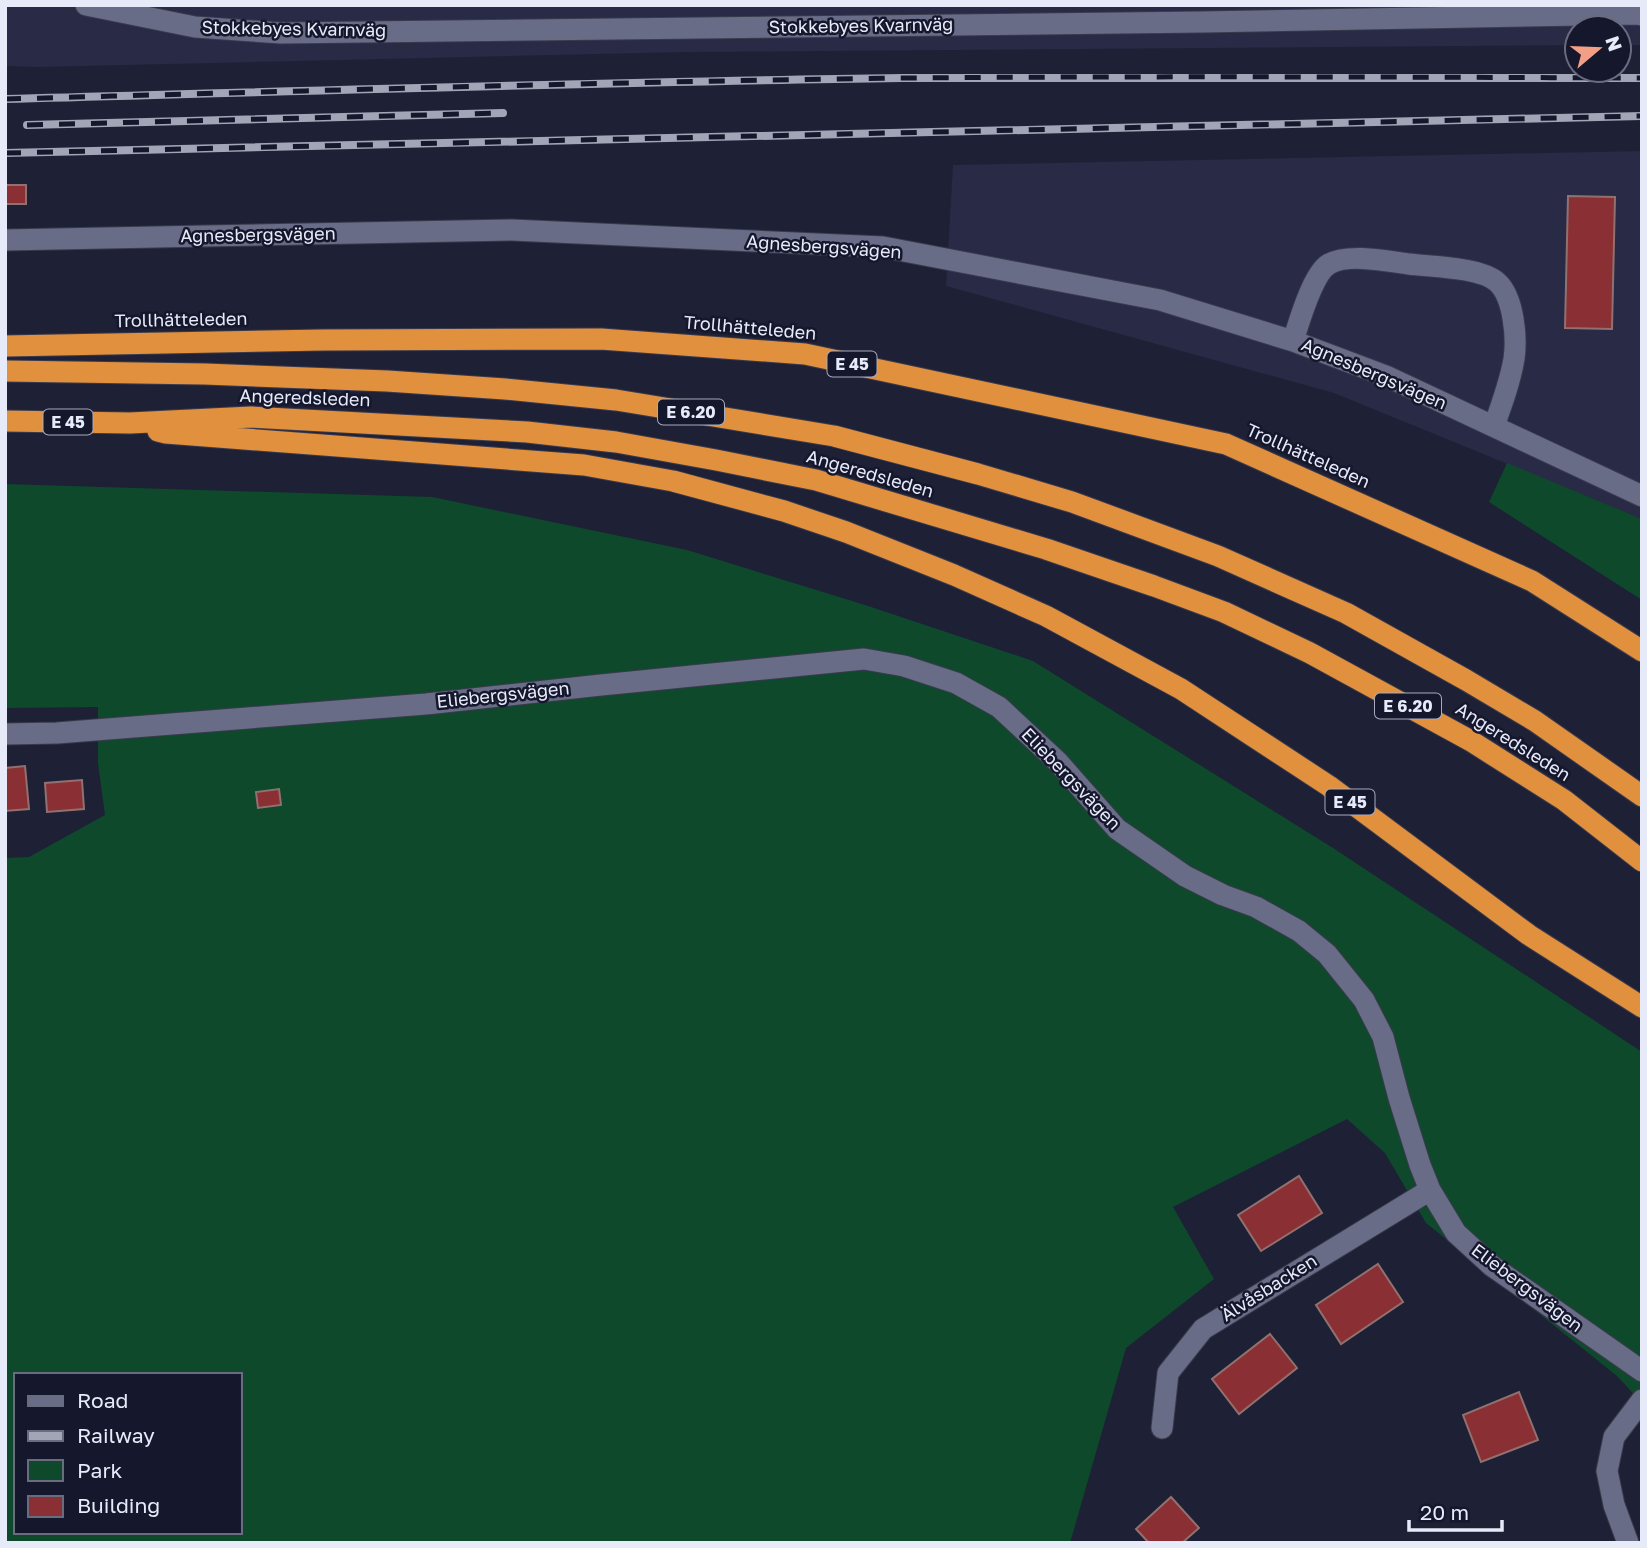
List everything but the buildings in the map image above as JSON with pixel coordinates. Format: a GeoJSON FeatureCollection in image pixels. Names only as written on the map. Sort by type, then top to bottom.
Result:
{"type":"FeatureCollection","features":[{"type":"Feature","properties":{"kind":"highway","name":"Trollhätteleden"},"geometry":{"type":"LineString","coordinates":[[5,346],[323,340],[601,339],[805,354],[1226,444],[1532,581],[1642,651]]}},
{"type":"Feature","properties":{"kind":"highway","name":"Angeredsleden"},"geometry":{"type":"LineString","coordinates":[[5,371],[205,374],[505,389],[616,400],[834,436],[1072,502],[1231,561],[1346,613],[1466,680],[1535,721],[1642,796]]}},
{"type":"Feature","properties":{"kind":"highway","name":"Angeredsleden"},"geometry":{"type":"LineString","coordinates":[[5,421],[130,423],[251,417],[527,432],[616,442],[816,480],[1045,550],[1224,612],[1310,653],[1471,741],[1564,800],[1642,861]]}},
{"type":"Feature","properties":{"kind":"highway","name":"E 45"},"geometry":{"type":"LineString","coordinates":[[130,423],[166,433],[584,465],[673,481],[783,511],[858,537],[954,575],[1046,616],[1181,689],[1329,786],[1529,935],[1642,1007]]}},
{"type":"Feature","properties":{"kind":"street","name":"Stokkebyes Kvarnväg"},"geometry":{"type":"LineString","coordinates":[[86,5],[195,27],[281,33],[1641,14]]}},
{"type":"Feature","properties":{"kind":"street","name":"Agnesbergsvägen"},"geometry":{"type":"LineString","coordinates":[[5,240],[512,230],[883,247],[1160,300],[1293,341],[1386,376],[1642,496]]}},
{"type":"Feature","properties":{"kind":"street"},"geometry":{"type":"LineString","coordinates":[[1293,341],[1314,282],[1327,265],[1343,259],[1377,260],[1476,272],[1497,282],[1508,298],[1513,322],[1514,356],[1494,426]]}},
{"type":"Feature","properties":{"kind":"street","name":"Eliebergsvägen"},"geometry":{"type":"LineString","coordinates":[[5,734],[57,733],[426,704],[864,659],[904,666],[956,683],[999,708],[1058,762],[1117,829],[1185,876],[1267,913],[1299,931],[1326,954],[1364,1000],[1383,1037],[1420,1165],[1430,1190],[1456,1233],[1492,1266],[1642,1371]]}},
{"type":"Feature","properties":{"kind":"street","name":"Älvåsbacken"},"geometry":{"type":"LineString","coordinates":[[1162,1428],[1168,1373],[1203,1329],[1430,1190]]}},
{"type":"Feature","properties":{"kind":"street"},"geometry":{"type":"LineString","coordinates":[[1628,1543],[1614,1505],[1607,1471],[1614,1437],[1642,1400]]}},
{"type":"Feature","properties":{"kind":"shaded area"},"geometry":{"type":"Polygon","coordinates":[[[5,5],[1642,5],[1642,45],[1633,45],[1633,14],[1563,14],[1563,45],[685,52],[5,66],[5,5]]]}},
{"type":"Feature","properties":{"kind":"shaded area"},"geometry":{"type":"Polygon","coordinates":[[[1642,151],[1642,519],[1334,393],[946,286],[953,165],[1642,151]]]}},
{"type":"Feature","properties":{"kind":"green space"},"geometry":{"type":"Polygon","coordinates":[[[1507,463],[1642,519],[1642,600],[1489,502],[1507,463]]]}},
{"type":"Feature","properties":{"kind":"green space"},"geometry":{"type":"Polygon","coordinates":[[[5,484],[432,497],[687,550],[1033,661],[1333,848],[1642,1052],[1642,1403],[1617,1376],[1426,1223],[1385,1153],[1347,1119],[1173,1207],[1214,1279],[1126,1348],[1070,1543],[5,1543],[5,858],[29,857],[105,815],[98,763],[98,707],[5,708],[5,484]]]}},
{"type":"Feature","properties":{"kind":"railway"},"geometry":{"type":"LineString","coordinates":[[5,99],[902,78],[1642,78]]}},
{"type":"Feature","properties":{"kind":"railway"},"geometry":{"type":"LineString","coordinates":[[27,125],[503,113]]}},
{"type":"Feature","properties":{"kind":"railway"},"geometry":{"type":"LineString","coordinates":[[5,153],[1642,116]]}}]}
